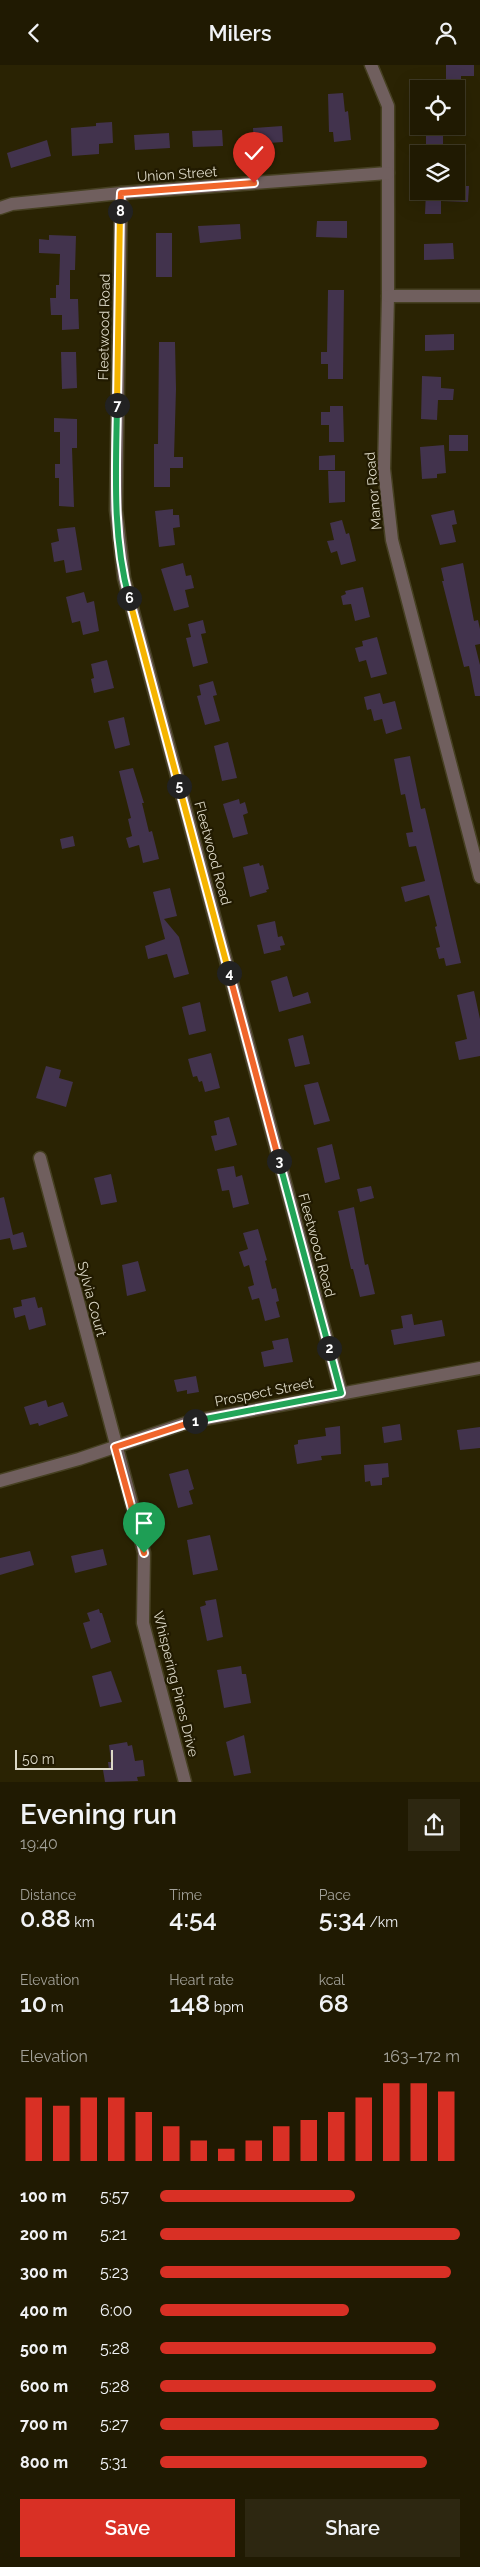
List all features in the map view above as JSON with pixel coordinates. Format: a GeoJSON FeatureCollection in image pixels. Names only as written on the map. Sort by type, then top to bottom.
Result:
{"type":"FeatureCollection","features":[{"type":"Feature","properties":{"kind":"street","name":"Manor Road"},"geometry":{"type":"LineString","coordinates":[[371,65],[388,106],[388,296],[384,469],[392,540],[480,877]]}},
{"type":"Feature","properties":{"kind":"street","name":"Union Street"},"geometry":{"type":"LineString","coordinates":[[0,208],[12,204],[121,193],[388,173]]}},
{"type":"Feature","properties":{"kind":"street","name":"Fleetwood Road"},"geometry":{"type":"LineString","coordinates":[[121,193],[116,510],[124,578],[341,1393]]}},
{"type":"Feature","properties":{"kind":"street"},"geometry":{"type":"LineString","coordinates":[[388,296],[480,296]]}},
{"type":"Feature","properties":{"kind":"street","name":"Sylvia Court"},"geometry":{"type":"LineString","coordinates":[[40,1158],[115,1447]]}},
{"type":"Feature","properties":{"kind":"street","name":"Prospect Street"},"geometry":{"type":"LineString","coordinates":[[0,1481],[79,1459],[189,1422],[480,1368]]}},
{"type":"Feature","properties":{"kind":"street","name":"Whispering Pines Drive"},"geometry":{"type":"LineString","coordinates":[[115,1447],[144,1553],[143,1623],[185,1782]]}},
{"type":"Feature","properties":{"kind":"building"},"geometry":{"type":"Polygon","coordinates":[[[446,65],[474,65],[474,76],[461,76],[461,80],[446,80],[446,65]]]}},
{"type":"Feature","properties":{"kind":"building"},"geometry":{"type":"Polygon","coordinates":[[[343,93],[345,112],[348,111],[351,140],[334,142],[333,132],[329,132],[328,94],[343,93]]]}},
{"type":"Feature","properties":{"kind":"building"},"geometry":{"type":"Polygon","coordinates":[[[112,122],[113,143],[99,144],[99,154],[72,156],[71,128],[96,126],[96,123],[112,122]]]}},
{"type":"Feature","properties":{"kind":"building"},"geometry":{"type":"Polygon","coordinates":[[[282,126],[283,142],[254,144],[253,128],[282,126]]]}},
{"type":"Feature","properties":{"kind":"building"},"geometry":{"type":"Polygon","coordinates":[[[222,130],[223,146],[193,147],[192,131],[222,130]]]}},
{"type":"Feature","properties":{"kind":"building"},"geometry":{"type":"Polygon","coordinates":[[[169,133],[170,148],[135,150],[134,135],[169,133]]]}},
{"type":"Feature","properties":{"kind":"building"},"geometry":{"type":"Polygon","coordinates":[[[426,135],[443,135],[443,145],[426,145],[426,135]]]}},
{"type":"Feature","properties":{"kind":"building"},"geometry":{"type":"Polygon","coordinates":[[[47,140],[51,156],[11,168],[7,153],[47,140]]]}},
{"type":"Feature","properties":{"kind":"building"},"geometry":{"type":"Polygon","coordinates":[[[465,186],[469,186],[468,202],[441,201],[441,214],[425,214],[426,200],[465,200],[465,186]]]}},
{"type":"Feature","properties":{"kind":"building"},"geometry":{"type":"Polygon","coordinates":[[[317,221],[347,221],[347,238],[316,237],[317,221]]]}},
{"type":"Feature","properties":{"kind":"building"},"geometry":{"type":"Polygon","coordinates":[[[240,224],[241,239],[200,243],[198,226],[240,224]]]}},
{"type":"Feature","properties":{"kind":"building"},"geometry":{"type":"Polygon","coordinates":[[[156,233],[172,233],[172,277],[156,277],[156,233]]]}},
{"type":"Feature","properties":{"kind":"building"},"geometry":{"type":"Polygon","coordinates":[[[49,235],[76,236],[75,270],[70,270],[70,299],[78,299],[79,329],[62,330],[62,315],[51,315],[50,298],[56,298],[56,285],[59,285],[60,254],[39,253],[39,239],[49,240],[49,235]]]}},
{"type":"Feature","properties":{"kind":"building"},"geometry":{"type":"Polygon","coordinates":[[[453,243],[454,259],[424,260],[424,244],[453,243]]]}},
{"type":"Feature","properties":{"kind":"building"},"geometry":{"type":"Polygon","coordinates":[[[328,290],[344,290],[343,379],[328,379],[328,364],[321,364],[321,352],[327,352],[328,290]]]}},
{"type":"Feature","properties":{"kind":"building"},"geometry":{"type":"Polygon","coordinates":[[[454,334],[454,350],[425,351],[425,335],[454,334]]]}},
{"type":"Feature","properties":{"kind":"building"},"geometry":{"type":"Polygon","coordinates":[[[159,342],[175,342],[174,457],[183,457],[183,468],[170,468],[170,487],[154,487],[154,444],[158,444],[159,342]]]}},
{"type":"Feature","properties":{"kind":"building"},"geometry":{"type":"Polygon","coordinates":[[[61,352],[76,352],[77,388],[62,389],[61,352]]]}},
{"type":"Feature","properties":{"kind":"building"},"geometry":{"type":"Polygon","coordinates":[[[422,376],[441,377],[441,388],[454,389],[453,400],[438,400],[437,420],[421,419],[422,376]]]}},
{"type":"Feature","properties":{"kind":"building"},"geometry":{"type":"Polygon","coordinates":[[[330,406],[343,406],[344,442],[329,442],[329,425],[321,425],[321,412],[330,412],[330,406]]]}},
{"type":"Feature","properties":{"kind":"building"},"geometry":{"type":"Polygon","coordinates":[[[54,418],[77,419],[77,448],[72,448],[74,507],[59,506],[59,478],[55,478],[55,464],[60,464],[60,432],[54,432],[54,418]]]}},
{"type":"Feature","properties":{"kind":"building"},"geometry":{"type":"Polygon","coordinates":[[[449,435],[468,435],[468,451],[449,451],[449,435]]]}},
{"type":"Feature","properties":{"kind":"building"},"geometry":{"type":"Polygon","coordinates":[[[444,445],[446,473],[437,474],[437,478],[422,479],[420,447],[444,445]]]}},
{"type":"Feature","properties":{"kind":"building"},"geometry":{"type":"Polygon","coordinates":[[[335,455],[335,470],[319,470],[319,456],[335,455]]]}},
{"type":"Feature","properties":{"kind":"building"},"geometry":{"type":"Polygon","coordinates":[[[328,471],[345,471],[345,502],[329,503],[328,471]]]}},
{"type":"Feature","properties":{"kind":"building"},"geometry":{"type":"Polygon","coordinates":[[[173,509],[173,515],[179,515],[180,527],[173,528],[175,545],[159,547],[155,511],[173,509]]]}},
{"type":"Feature","properties":{"kind":"building"},"geometry":{"type":"Polygon","coordinates":[[[454,510],[457,524],[452,525],[456,542],[440,545],[431,515],[454,510]]]}},
{"type":"Feature","properties":{"kind":"building"},"geometry":{"type":"Polygon","coordinates":[[[342,520],[346,534],[349,533],[356,561],[341,565],[337,551],[331,553],[327,541],[334,540],[330,523],[342,520]]]}},
{"type":"Feature","properties":{"kind":"building"},"geometry":{"type":"Polygon","coordinates":[[[75,527],[82,570],[66,573],[64,560],[54,562],[51,543],[59,541],[57,529],[75,527]]]}},
{"type":"Feature","properties":{"kind":"building"},"geometry":{"type":"Polygon","coordinates":[[[183,563],[186,576],[191,575],[194,588],[185,590],[189,607],[174,611],[161,569],[183,563]]]}},
{"type":"Feature","properties":{"kind":"building"},"geometry":{"type":"Polygon","coordinates":[[[463,563],[474,621],[478,620],[480,629],[480,644],[475,645],[480,665],[480,696],[475,696],[469,666],[464,667],[442,581],[444,581],[441,568],[463,563]]]}},
{"type":"Feature","properties":{"kind":"building"},"geometry":{"type":"Polygon","coordinates":[[[363,587],[370,617],[355,621],[351,604],[343,605],[341,596],[346,594],[345,591],[363,587]]]}},
{"type":"Feature","properties":{"kind":"building"},"geometry":{"type":"Polygon","coordinates":[[[84,592],[87,603],[94,601],[99,631],[83,635],[80,621],[72,623],[66,597],[84,592]]]}},
{"type":"Feature","properties":{"kind":"building"},"geometry":{"type":"Polygon","coordinates":[[[203,620],[206,633],[201,634],[208,663],[193,667],[186,638],[191,637],[188,624],[203,620]]]}},
{"type":"Feature","properties":{"kind":"building"},"geometry":{"type":"Polygon","coordinates":[[[377,637],[387,674],[371,678],[366,660],[359,662],[355,648],[363,646],[362,641],[377,637]]]}},
{"type":"Feature","properties":{"kind":"building"},"geometry":{"type":"Polygon","coordinates":[[[107,660],[114,688],[94,693],[91,679],[94,678],[91,664],[107,660]]]}},
{"type":"Feature","properties":{"kind":"building"},"geometry":{"type":"Polygon","coordinates":[[[213,681],[217,695],[213,696],[220,721],[205,725],[197,696],[201,695],[199,685],[213,681]]]}},
{"type":"Feature","properties":{"kind":"building"},"geometry":{"type":"Polygon","coordinates":[[[380,693],[383,704],[395,701],[402,729],[386,734],[382,719],[374,721],[371,709],[367,710],[364,697],[380,693]]]}},
{"type":"Feature","properties":{"kind":"building"},"geometry":{"type":"Polygon","coordinates":[[[124,717],[130,745],[115,749],[108,721],[124,717]]]}},
{"type":"Feature","properties":{"kind":"building"},"geometry":{"type":"Polygon","coordinates":[[[228,742],[237,778],[222,781],[214,746],[228,742]]]}},
{"type":"Feature","properties":{"kind":"building"},"geometry":{"type":"Polygon","coordinates":[[[410,756],[421,809],[425,808],[461,963],[446,966],[444,958],[439,959],[436,948],[440,947],[435,927],[437,926],[429,895],[405,902],[401,887],[425,881],[416,846],[409,847],[406,833],[413,832],[405,794],[401,795],[394,759],[410,756]]]}},
{"type":"Feature","properties":{"kind":"building"},"geometry":{"type":"Polygon","coordinates":[[[133,768],[144,803],[142,803],[149,832],[152,831],[159,859],[143,863],[139,845],[129,848],[126,838],[132,836],[128,819],[131,818],[119,771],[133,768]]]}},
{"type":"Feature","properties":{"kind":"building"},"geometry":{"type":"Polygon","coordinates":[[[239,799],[240,804],[245,802],[248,813],[243,815],[248,834],[233,838],[223,804],[239,799]]]}},
{"type":"Feature","properties":{"kind":"building"},"geometry":{"type":"Polygon","coordinates":[[[73,836],[75,846],[62,849],[60,839],[73,836]]]}},
{"type":"Feature","properties":{"kind":"building"},"geometry":{"type":"Polygon","coordinates":[[[259,863],[260,866],[263,865],[269,889],[266,890],[267,892],[250,897],[243,867],[259,863]]]}},
{"type":"Feature","properties":{"kind":"building"},"geometry":{"type":"Polygon","coordinates":[[[170,888],[177,916],[164,919],[179,937],[189,974],[174,978],[167,954],[148,959],[145,946],[165,939],[153,892],[170,888]]]}},
{"type":"Feature","properties":{"kind":"building"},"geometry":{"type":"Polygon","coordinates":[[[275,921],[278,937],[282,936],[285,945],[280,946],[281,950],[264,954],[257,925],[275,921]]]}},
{"type":"Feature","properties":{"kind":"building"},"geometry":{"type":"Polygon","coordinates":[[[287,976],[293,997],[308,992],[311,1003],[279,1012],[271,981],[287,976]]]}},
{"type":"Feature","properties":{"kind":"building"},"geometry":{"type":"Polygon","coordinates":[[[474,991],[480,1019],[480,1056],[459,1060],[455,1042],[467,1039],[457,995],[474,991]]]}},
{"type":"Feature","properties":{"kind":"building"},"geometry":{"type":"Polygon","coordinates":[[[200,1002],[206,1031],[189,1035],[182,1007],[200,1002]]]}},
{"type":"Feature","properties":{"kind":"building"},"geometry":{"type":"Polygon","coordinates":[[[303,1035],[310,1064],[295,1067],[288,1039],[303,1035]]]}},
{"type":"Feature","properties":{"kind":"building"},"geometry":{"type":"Polygon","coordinates":[[[211,1053],[220,1088],[205,1092],[202,1081],[199,1082],[197,1076],[193,1077],[188,1059],[211,1053]]]}},
{"type":"Feature","properties":{"kind":"building"},"geometry":{"type":"Polygon","coordinates":[[[46,1066],[61,1070],[59,1078],[73,1082],[66,1107],[36,1098],[46,1066]]]}},
{"type":"Feature","properties":{"kind":"building"},"geometry":{"type":"Polygon","coordinates":[[[318,1082],[330,1121],[314,1125],[304,1085],[318,1082]]]}},
{"type":"Feature","properties":{"kind":"building"},"geometry":{"type":"Polygon","coordinates":[[[229,1117],[237,1145],[215,1151],[211,1136],[217,1135],[214,1121],[229,1117]]]}},
{"type":"Feature","properties":{"kind":"building"},"geometry":{"type":"Polygon","coordinates":[[[332,1144],[340,1179],[325,1183],[317,1148],[332,1144]]]}},
{"type":"Feature","properties":{"kind":"building"},"geometry":{"type":"Polygon","coordinates":[[[234,1166],[236,1177],[242,1175],[249,1204],[233,1208],[229,1190],[222,1191],[217,1169],[234,1166]]]}},
{"type":"Feature","properties":{"kind":"building"},"geometry":{"type":"Polygon","coordinates":[[[111,1174],[117,1202],[101,1205],[94,1178],[111,1174]]]}},
{"type":"Feature","properties":{"kind":"building"},"geometry":{"type":"Polygon","coordinates":[[[371,1186],[374,1198],[360,1202],[357,1189],[371,1186]]]}},
{"type":"Feature","properties":{"kind":"building"},"geometry":{"type":"Polygon","coordinates":[[[4,1197],[13,1235],[23,1232],[27,1247],[13,1250],[10,1238],[0,1240],[0,1198],[4,1197]]]}},
{"type":"Feature","properties":{"kind":"building"},"geometry":{"type":"Polygon","coordinates":[[[354,1207],[365,1265],[368,1264],[375,1294],[360,1297],[353,1269],[351,1269],[338,1211],[354,1207]]]}},
{"type":"Feature","properties":{"kind":"building"},"geometry":{"type":"Polygon","coordinates":[[[258,1229],[267,1260],[265,1261],[272,1289],[276,1288],[279,1301],[276,1302],[280,1317],[265,1321],[259,1298],[252,1300],[248,1287],[254,1285],[249,1265],[244,1267],[239,1252],[248,1249],[243,1233],[258,1229]]]}},
{"type":"Feature","properties":{"kind":"building"},"geometry":{"type":"Polygon","coordinates":[[[138,1261],[146,1291],[127,1296],[122,1265],[138,1261]]]}},
{"type":"Feature","properties":{"kind":"building"},"geometry":{"type":"Polygon","coordinates":[[[35,1297],[38,1308],[42,1307],[46,1325],[29,1330],[25,1315],[15,1318],[13,1308],[22,1306],[21,1300],[35,1297]]]}},
{"type":"Feature","properties":{"kind":"building"},"geometry":{"type":"Polygon","coordinates":[[[412,1314],[414,1325],[442,1320],[445,1336],[394,1345],[391,1330],[403,1328],[401,1316],[412,1314]]]}},
{"type":"Feature","properties":{"kind":"building"},"geometry":{"type":"Polygon","coordinates":[[[288,1338],[293,1362],[264,1367],[261,1352],[274,1349],[272,1341],[288,1338]]]}},
{"type":"Feature","properties":{"kind":"building"},"geometry":{"type":"Polygon","coordinates":[[[196,1376],[199,1392],[187,1394],[187,1390],[177,1392],[174,1380],[196,1376]]]}},
{"type":"Feature","properties":{"kind":"building"},"geometry":{"type":"Polygon","coordinates":[[[46,1400],[48,1407],[63,1402],[68,1416],[39,1426],[38,1423],[30,1425],[24,1407],[46,1400]]]}},
{"type":"Feature","properties":{"kind":"building"},"geometry":{"type":"Polygon","coordinates":[[[400,1424],[402,1440],[384,1443],[382,1427],[400,1424]]]}},
{"type":"Feature","properties":{"kind":"building"},"geometry":{"type":"Polygon","coordinates":[[[340,1426],[341,1454],[321,1456],[322,1460],[297,1464],[294,1445],[298,1444],[298,1440],[326,1436],[325,1428],[340,1426]]]}},
{"type":"Feature","properties":{"kind":"building"},"geometry":{"type":"Polygon","coordinates":[[[480,1427],[480,1448],[460,1450],[457,1430],[480,1427]]]}},
{"type":"Feature","properties":{"kind":"building"},"geometry":{"type":"Polygon","coordinates":[[[388,1463],[389,1477],[382,1478],[382,1485],[371,1486],[370,1481],[365,1482],[364,1465],[388,1463]]]}},
{"type":"Feature","properties":{"kind":"building"},"geometry":{"type":"Polygon","coordinates":[[[188,1469],[194,1489],[189,1491],[193,1504],[178,1508],[169,1474],[188,1469]]]}},
{"type":"Feature","properties":{"kind":"building"},"geometry":{"type":"Polygon","coordinates":[[[210,1535],[218,1570],[193,1575],[187,1540],[210,1535]]]}},
{"type":"Feature","properties":{"kind":"building"},"geometry":{"type":"Polygon","coordinates":[[[103,1549],[107,1565],[75,1573],[71,1556],[103,1549]]]}},
{"type":"Feature","properties":{"kind":"building"},"geometry":{"type":"Polygon","coordinates":[[[30,1551],[34,1565],[0,1575],[0,1558],[30,1551]]]}},
{"type":"Feature","properties":{"kind":"building"},"geometry":{"type":"Polygon","coordinates":[[[216,1599],[223,1637],[207,1641],[200,1607],[206,1605],[205,1601],[216,1599]]]}},
{"type":"Feature","properties":{"kind":"building"},"geometry":{"type":"Polygon","coordinates":[[[99,1609],[111,1642],[91,1649],[83,1623],[90,1621],[87,1613],[99,1609]]]}},
{"type":"Feature","properties":{"kind":"building"},"geometry":{"type":"Polygon","coordinates":[[[241,1666],[242,1674],[246,1674],[251,1703],[224,1708],[217,1670],[241,1666]]]}},
{"type":"Feature","properties":{"kind":"building"},"geometry":{"type":"Polygon","coordinates":[[[111,1671],[122,1702],[100,1707],[92,1676],[111,1671]]]}},
{"type":"Feature","properties":{"kind":"building"},"geometry":{"type":"Polygon","coordinates":[[[244,1735],[251,1773],[234,1776],[226,1742],[244,1735]]]}},
{"type":"Feature","properties":{"kind":"building"},"geometry":{"type":"Polygon","coordinates":[[[127,1742],[128,1746],[132,1745],[135,1761],[143,1760],[145,1776],[137,1777],[138,1781],[105,1782],[103,1770],[109,1770],[108,1762],[111,1762],[109,1745],[127,1742]]]}},
{"type":"Feature","properties":{"kind":"route"},"geometry":{"type":"LineString","coordinates":[[144,1553],[115,1447],[189,1422],[341,1393],[124,578],[116,510],[121,193],[254,183]]}}]}
